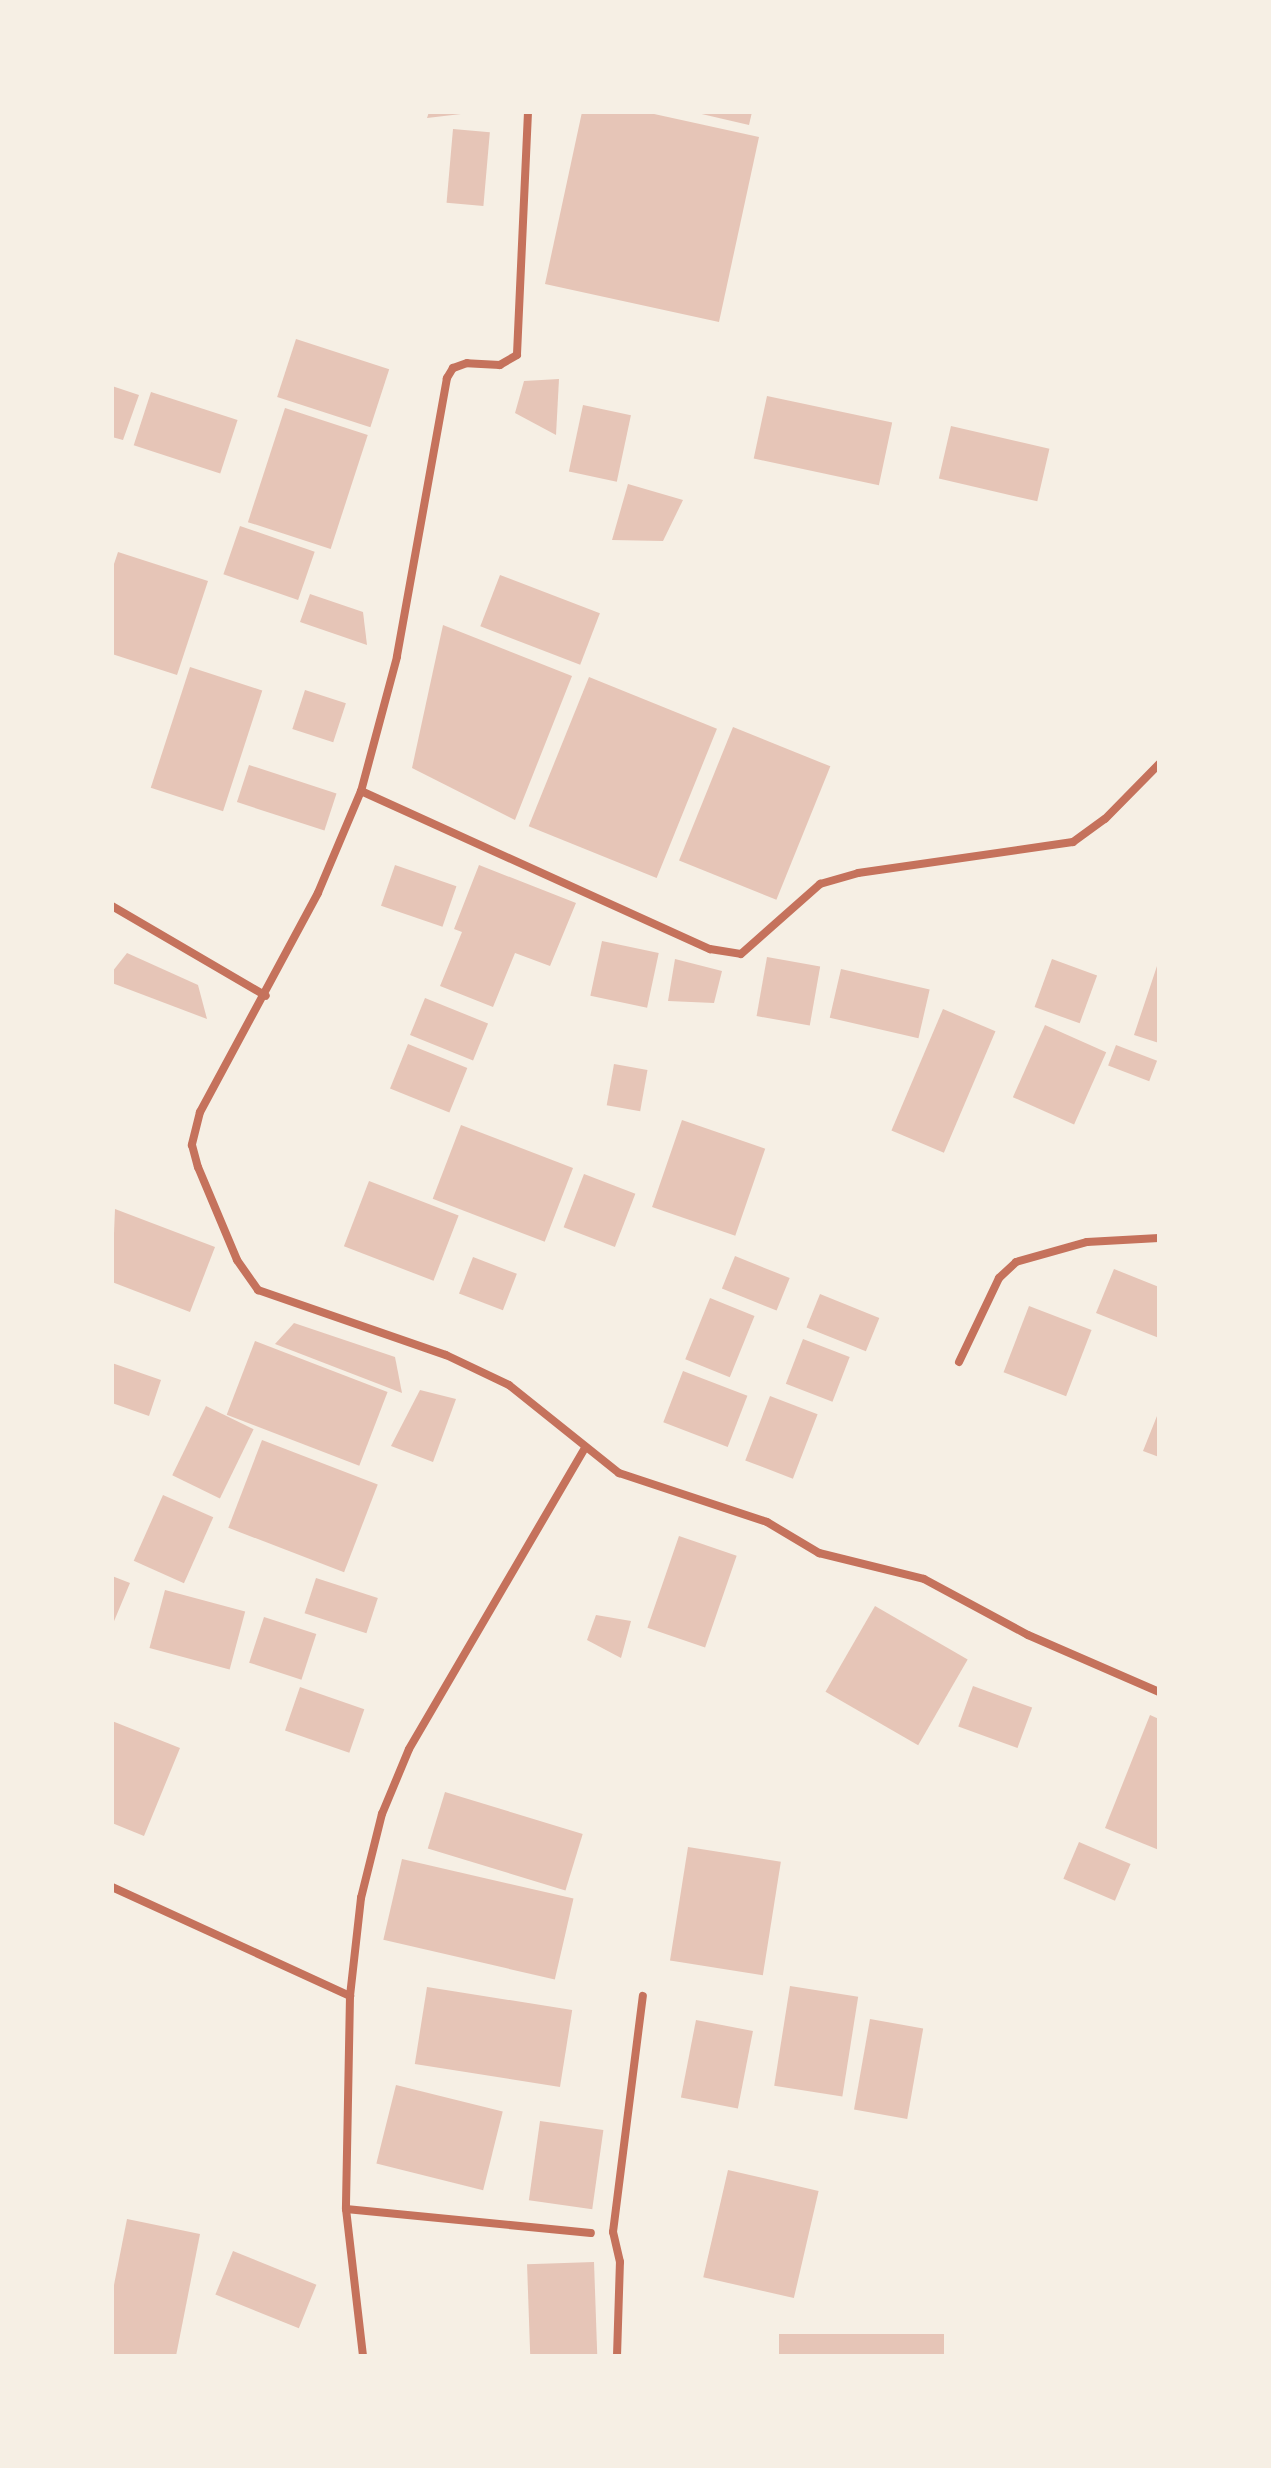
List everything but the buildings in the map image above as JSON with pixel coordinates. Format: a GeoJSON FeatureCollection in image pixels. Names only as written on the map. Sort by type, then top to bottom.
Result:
{"type":"FeatureCollection","features":[{"type":"Feature","properties":{"kind":"street"},"geometry":{"type":"LineString","coordinates":[[528,112],[517,355],[500,365],[467,363],[453,368],[447,378],[397,657],[361,791],[266,996],[215,1080],[200,1112],[192,1145],[247,1277],[258,1290],[446,1355],[509,1385],[619,1473],[767,1522],[819,1553],[924,1579],[1028,1635],[1159,1692]]}},
{"type":"Feature","properties":{"kind":"street"},"geometry":{"type":"LineString","coordinates":[[361,791],[710,949],[741,954],[820,884],[858,873],[1073,842],[1105,819],[1159,764]]}},
{"type":"Feature","properties":{"kind":"street"},"geometry":{"type":"LineString","coordinates":[[112,906],[266,996]]}},
{"type":"Feature","properties":{"kind":"street"},"geometry":{"type":"LineString","coordinates":[[959,1362],[999,1278],[1016,1262],[1087,1242],[1159,1238]]}},
{"type":"Feature","properties":{"kind":"street"},"geometry":{"type":"LineString","coordinates":[[363,2356],[346,2209],[350,1996],[361,1898],[382,1814],[409,1749],[585,1448]]}},
{"type":"Feature","properties":{"kind":"street"},"geometry":{"type":"LineString","coordinates":[[112,1887],[350,1996]]}},
{"type":"Feature","properties":{"kind":"street"},"geometry":{"type":"LineString","coordinates":[[617,2356],[620,2262],[613,2232],[643,1996]]}},
{"type":"Feature","properties":{"kind":"street"},"geometry":{"type":"LineString","coordinates":[[346,2209],[591,2233]]}}]}
